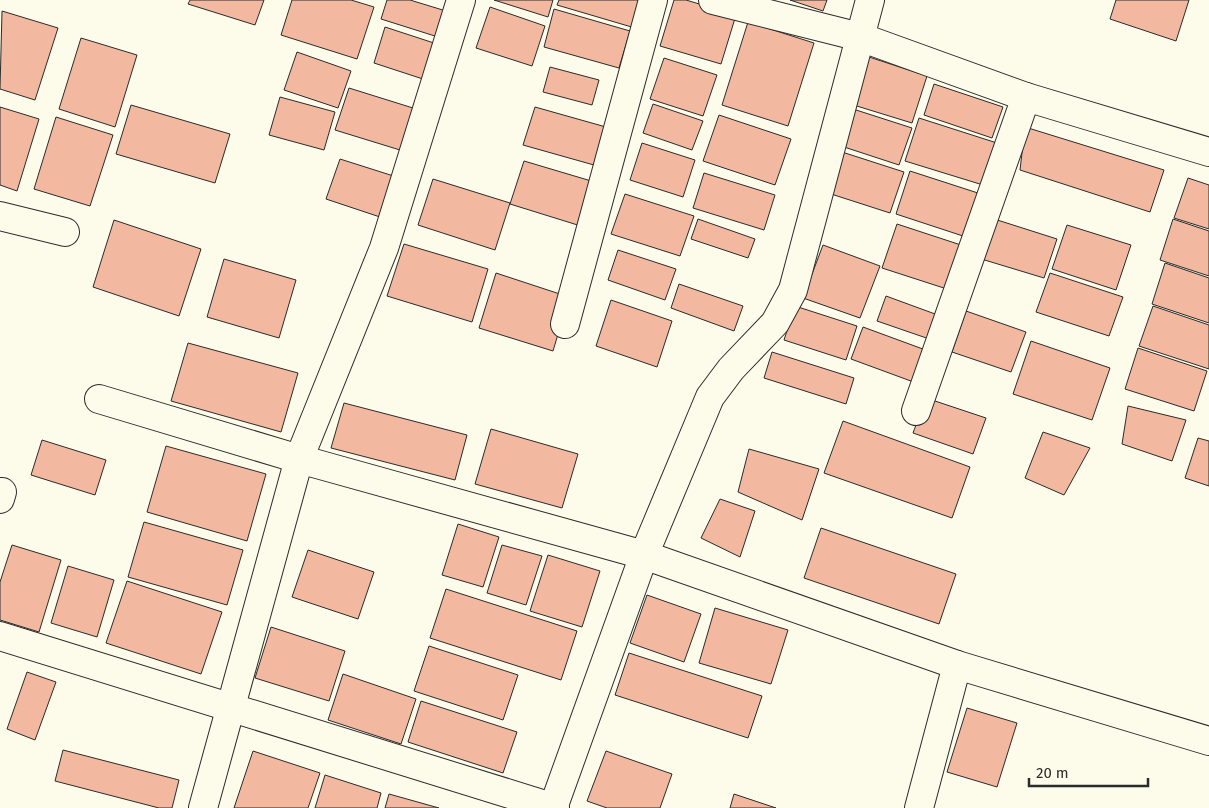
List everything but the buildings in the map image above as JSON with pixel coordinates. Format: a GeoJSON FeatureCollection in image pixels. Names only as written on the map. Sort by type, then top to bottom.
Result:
{"type":"FeatureCollection","features":[{"type":"Feature","properties":{"kind":"street"},"geometry":{"type":"LineString","coordinates":[[204,808],[299,459],[384,248],[461,0]]}},
{"type":"Feature","properties":{"kind":"street"},"geometry":{"type":"LineString","coordinates":[[565,324],[653,0]]}},
{"type":"Feature","properties":{"kind":"street"},"geometry":{"type":"LineString","coordinates":[[713,0],[860,37],[1026,97],[1209,152]]}},
{"type":"Feature","properties":{"kind":"street"},"geometry":{"type":"LineString","coordinates":[[0,636],[554,808],[644,555],[710,397],[731,369],[775,323],[793,290],[870,0]]}},
{"type":"Feature","properties":{"kind":"street"},"geometry":{"type":"LineString","coordinates":[[916,411],[1026,97]]}},
{"type":"Feature","properties":{"kind":"street"},"geometry":{"type":"LineString","coordinates":[[0,216],[65,232]]}},
{"type":"Feature","properties":{"kind":"street"},"geometry":{"type":"LineString","coordinates":[[99,399],[299,459],[644,555],[957,665],[1209,741]]}},
{"type":"Feature","properties":{"kind":"street"},"geometry":{"type":"LineString","coordinates":[[0,492],[2,492],[0,499]]}},
{"type":"Feature","properties":{"kind":"street"},"geometry":{"type":"LineString","coordinates":[[919,808],[957,665]]}}]}
